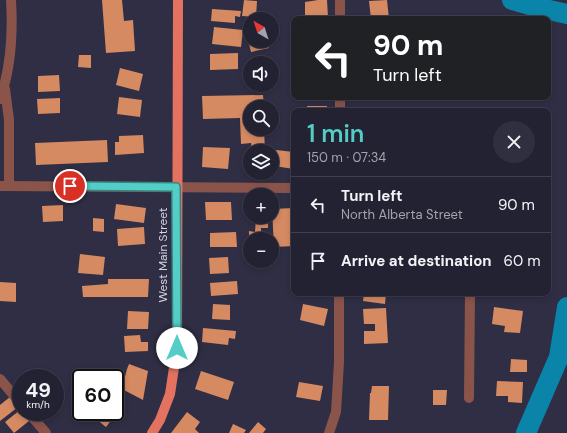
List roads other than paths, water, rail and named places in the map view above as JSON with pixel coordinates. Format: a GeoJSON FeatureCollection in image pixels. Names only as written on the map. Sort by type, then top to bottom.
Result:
{"type":"FeatureCollection","features":[{"type":"Feature","properties":{"kind":"main road","name":"West Main Street"},"geometry":{"type":"LineString","coordinates":[[152,433],[160,420],[170,394],[177,348],[176,187],[178,0]]}},
{"type":"Feature","properties":{"kind":"street"},"geometry":{"type":"LineString","coordinates":[[0,99],[4,87],[11,50],[12,0]]}},
{"type":"Feature","properties":{"kind":"street"},"geometry":{"type":"LineString","coordinates":[[340,0],[340,16]]}},
{"type":"Feature","properties":{"kind":"street"},"geometry":{"type":"LineString","coordinates":[[4,87],[9,120],[4,186],[291,188]]}},
{"type":"Feature","properties":{"kind":"street"},"geometry":{"type":"LineString","coordinates":[[330,433],[336,412],[340,362],[339,296]]}},
{"type":"Feature","properties":{"kind":"street"},"geometry":{"type":"LineString","coordinates":[[469,398],[470,296]]}},
{"type":"Feature","properties":{"kind":"street"},"geometry":{"type":"LineString","coordinates":[[0,379],[12,393]]}},
{"type":"Feature","properties":{"kind":"street"},"geometry":{"type":"LineString","coordinates":[[36,421],[46,433]]}},
{"type":"Feature","properties":{"kind":"waterway"},"geometry":{"type":"LineString","coordinates":[[512,0],[567,14]]}},
{"type":"Feature","properties":{"kind":"waterway"},"geometry":{"type":"LineString","coordinates":[[526,433],[559,357],[567,307]]}}]}
